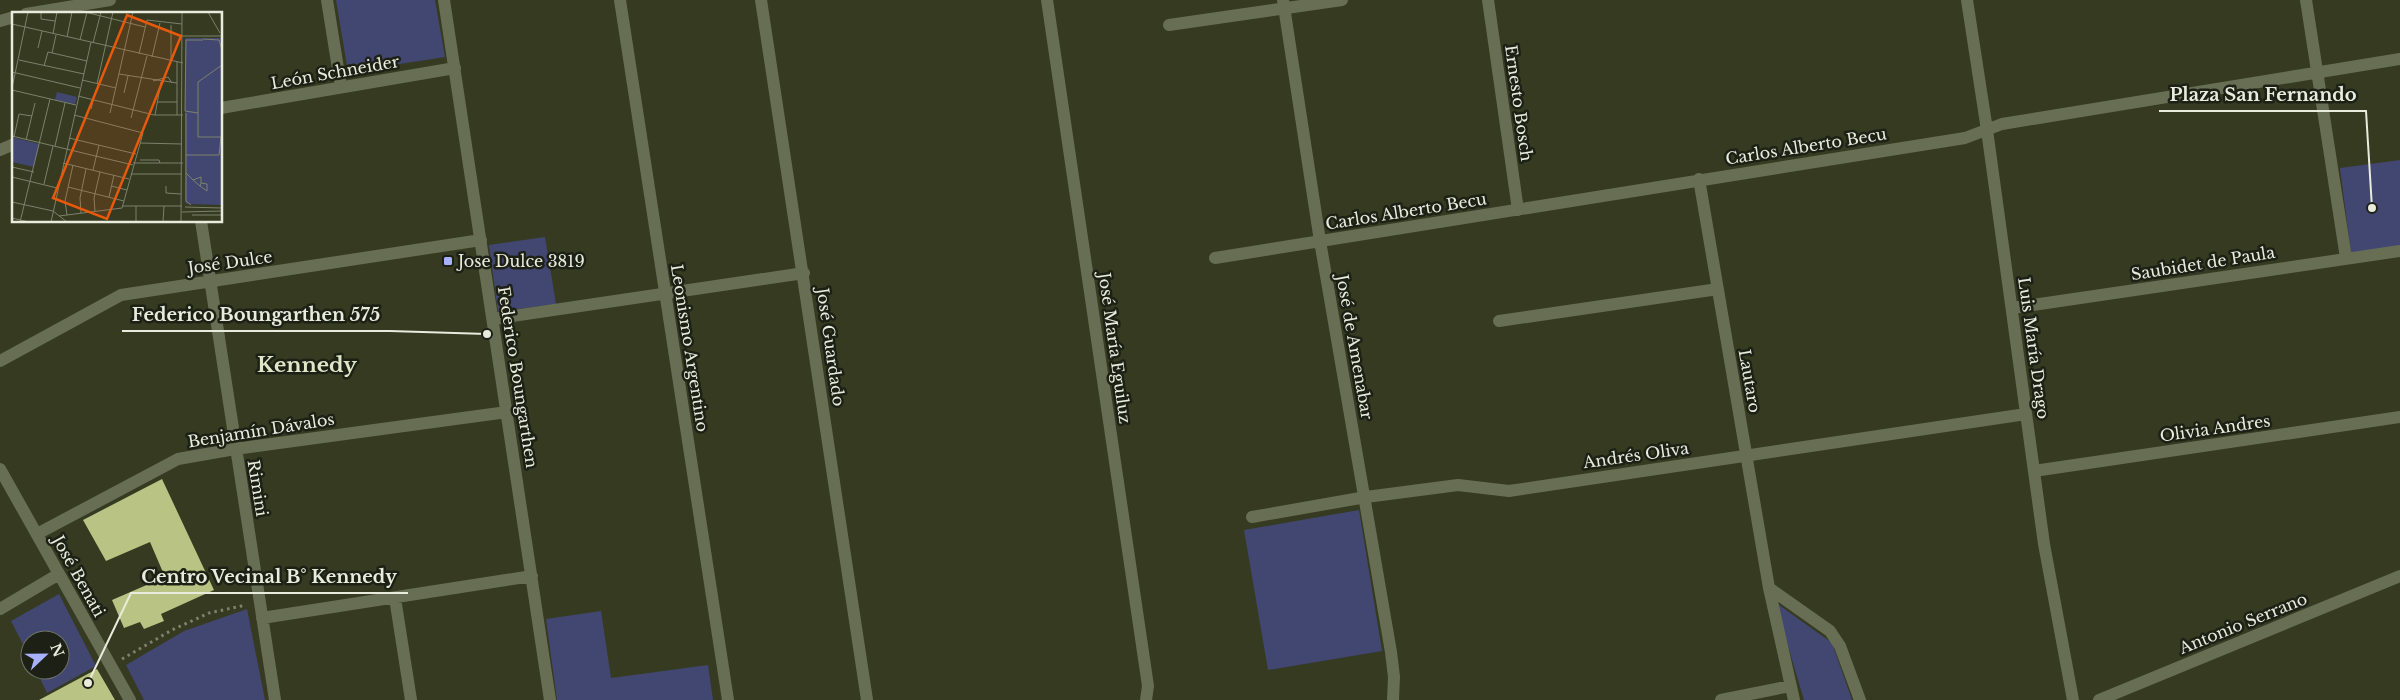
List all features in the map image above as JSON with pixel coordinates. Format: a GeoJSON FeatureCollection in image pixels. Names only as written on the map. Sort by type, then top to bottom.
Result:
{"type":"FeatureCollection","features":[{"type":"Feature","properties":{"kind":"street"},"geometry":{"type":"LineString","coordinates":[[38,12],[110,0]]}},
{"type":"Feature","properties":{"kind":"street"},"geometry":{"type":"LineString","coordinates":[[328,0],[341,87]]}},
{"type":"Feature","properties":{"kind":"street","name":"Federico Boungarthen"},"geometry":{"type":"LineString","coordinates":[[444,0],[550,700]]}},
{"type":"Feature","properties":{"kind":"street","name":"Leonismo Argentino"},"geometry":{"type":"LineString","coordinates":[[620,0],[728,700]]}},
{"type":"Feature","properties":{"kind":"street","name":"José Guardado"},"geometry":{"type":"LineString","coordinates":[[761,0],[804,273],[867,700]]}},
{"type":"Feature","properties":{"kind":"street","name":"José María Eguiluz"},"geometry":{"type":"LineString","coordinates":[[1046,0],[1148,686],[1146,700]]}},
{"type":"Feature","properties":{"kind":"street"},"geometry":{"type":"LineString","coordinates":[[1169,25],[1284,5],[1342,0]]}},
{"type":"Feature","properties":{"kind":"street","name":"Ernesto Bosch"},"geometry":{"type":"LineString","coordinates":[[1488,0],[1518,210]]}},
{"type":"Feature","properties":{"kind":"street","name":"Luis María Drago"},"geometry":{"type":"LineString","coordinates":[[1967,0],[1987,130],[2044,544],[2073,700]]}},
{"type":"Feature","properties":{"kind":"street"},"geometry":{"type":"LineString","coordinates":[[2306,0],[2346,258]]}},
{"type":"Feature","properties":{"kind":"street","name":"José de Amenabar"},"geometry":{"type":"LineString","coordinates":[[1284,5],[1320,241],[1366,497],[1391,652],[1394,677],[1393,700]]}},
{"type":"Feature","properties":{"kind":"street","name":"Carlos Alberto Becu"},"geometry":{"type":"LineString","coordinates":[[1215,258],[1699,179],[1965,138],[2002,124],[2400,59]]}},
{"type":"Feature","properties":{"kind":"street","name":"León Schneider"},"geometry":{"type":"LineString","coordinates":[[222,108],[455,68]]}},
{"type":"Feature","properties":{"kind":"street"},"geometry":{"type":"LineString","coordinates":[[0,150],[12,145]]}},
{"type":"Feature","properties":{"kind":"street","name":"Lautaro"},"geometry":{"type":"LineString","coordinates":[[1699,179],[1770,588],[1794,700]]}},
{"type":"Feature","properties":{"kind":"street","name":"Rimini"},"geometry":{"type":"LineString","coordinates":[[201,222],[274,700]]}},
{"type":"Feature","properties":{"kind":"street","name":"José Dulce"},"geometry":{"type":"LineString","coordinates":[[0,361],[103,303],[120,296],[481,240]]}},
{"type":"Feature","properties":{"kind":"street","name":"Saubidet de Paula"},"geometry":{"type":"LineString","coordinates":[[2012,308],[2400,251]]}},
{"type":"Feature","properties":{"kind":"street"},"geometry":{"type":"LineString","coordinates":[[493,319],[804,273]]}},
{"type":"Feature","properties":{"kind":"street"},"geometry":{"type":"LineString","coordinates":[[1499,321],[1718,289]]}},
{"type":"Feature","properties":{"kind":"street","name":"Benjamín Dávalos"},"geometry":{"type":"LineString","coordinates":[[37,534],[170,463],[235,449],[507,412]]}},
{"type":"Feature","properties":{"kind":"street","name":"Andrés Oliva"},"geometry":{"type":"LineString","coordinates":[[1252,517],[1366,497],[1458,485],[1509,490],[2026,414]]}},
{"type":"Feature","properties":{"kind":"street","name":"Olivia Andres"},"geometry":{"type":"LineString","coordinates":[[2034,472],[2400,418]]}},
{"type":"Feature","properties":{"kind":"street","name":"José Benati"},"geometry":{"type":"LineString","coordinates":[[0,468],[130,700]]}},
{"type":"Feature","properties":{"kind":"street"},"geometry":{"type":"LineString","coordinates":[[0,610],[59,574]]}},
{"type":"Feature","properties":{"kind":"street"},"geometry":{"type":"LineString","coordinates":[[262,618],[532,576]]}},
{"type":"Feature","properties":{"kind":"street","name":"Antonio Serrano"},"geometry":{"type":"LineString","coordinates":[[2099,700],[2400,576]]}},
{"type":"Feature","properties":{"kind":"street"},"geometry":{"type":"LineString","coordinates":[[1770,588],[1830,631],[1840,646],[1860,700]]}},
{"type":"Feature","properties":{"kind":"street"},"geometry":{"type":"LineString","coordinates":[[395,598],[411,700]]}},
{"type":"Feature","properties":{"kind":"street"},"geometry":{"type":"LineString","coordinates":[[1721,700],[1790,686]]}},
{"type":"Feature","properties":{"kind":"path"},"geometry":{"type":"LineString","coordinates":[[111,666],[172,630],[209,613],[260,602]]}},
{"type":"Feature","properties":{"kind":"shaded area"},"geometry":{"type":"Polygon","coordinates":[[[336,0],[435,0],[445,57],[348,72],[336,0]]]}},
{"type":"Feature","properties":{"kind":"shaded area"},"geometry":{"type":"Polygon","coordinates":[[[2400,160],[2400,247],[2351,253],[2340,168],[2400,160]]]}},
{"type":"Feature","properties":{"kind":"shaded area"},"geometry":{"type":"Polygon","coordinates":[[[545,237],[556,304],[498,312],[489,245],[545,237]]]}},
{"type":"Feature","properties":{"kind":"shaded area"},"geometry":{"type":"Polygon","coordinates":[[[1359,510],[1382,651],[1268,670],[1244,530],[1359,510]]]}},
{"type":"Feature","properties":{"kind":"shaded area"},"geometry":{"type":"Polygon","coordinates":[[[59,594],[96,666],[47,693],[41,680],[70,680],[70,630],[20,630],[20,639],[11,621],[59,594]]]}},
{"type":"Feature","properties":{"kind":"shaded area"},"geometry":{"type":"Polygon","coordinates":[[[1775,602],[1832,643],[1852,700],[1804,700],[1775,602]]]}},
{"type":"Feature","properties":{"kind":"shaded area"},"geometry":{"type":"Polygon","coordinates":[[[247,609],[265,700],[144,700],[126,665],[184,631],[247,609]]]}},
{"type":"Feature","properties":{"kind":"shaded area"},"geometry":{"type":"Polygon","coordinates":[[[601,611],[611,678],[708,665],[713,700],[557,700],[546,619],[601,611]]]}},
{"type":"Feature","properties":{"kind":"building"},"geometry":{"type":"Polygon","coordinates":[[[162,479],[214,590],[161,614],[164,621],[144,629],[140,622],[124,628],[112,600],[165,577],[150,542],[106,561],[83,520],[162,479]]]}},
{"type":"Feature","properties":{"kind":"building"},"geometry":{"type":"Polygon","coordinates":[[[97,669],[115,700],[39,700],[97,669]]]}},
{"type":"Feature","properties":{"kind":"place","name":"Plaza San Fernando"},"geometry":{"type":"Point","coordinates":[2372,208]}},
{"type":"Feature","properties":{"kind":"place","name":"Jose Dulce 3819"},"geometry":{"type":"Point","coordinates":[448,261]}},
{"type":"Feature","properties":{"kind":"place","name":"Federico Boungarthen 575"},"geometry":{"type":"Point","coordinates":[487,334]}},
{"type":"Feature","properties":{"kind":"place","name":"Centro Vecinal B° Kennedy"},"geometry":{"type":"Point","coordinates":[88,683]}},
{"type":"Feature","properties":{"kind":"district","name":"Kennedy"},"geometry":{"type":"Point","coordinates":[307,365]}}]}
